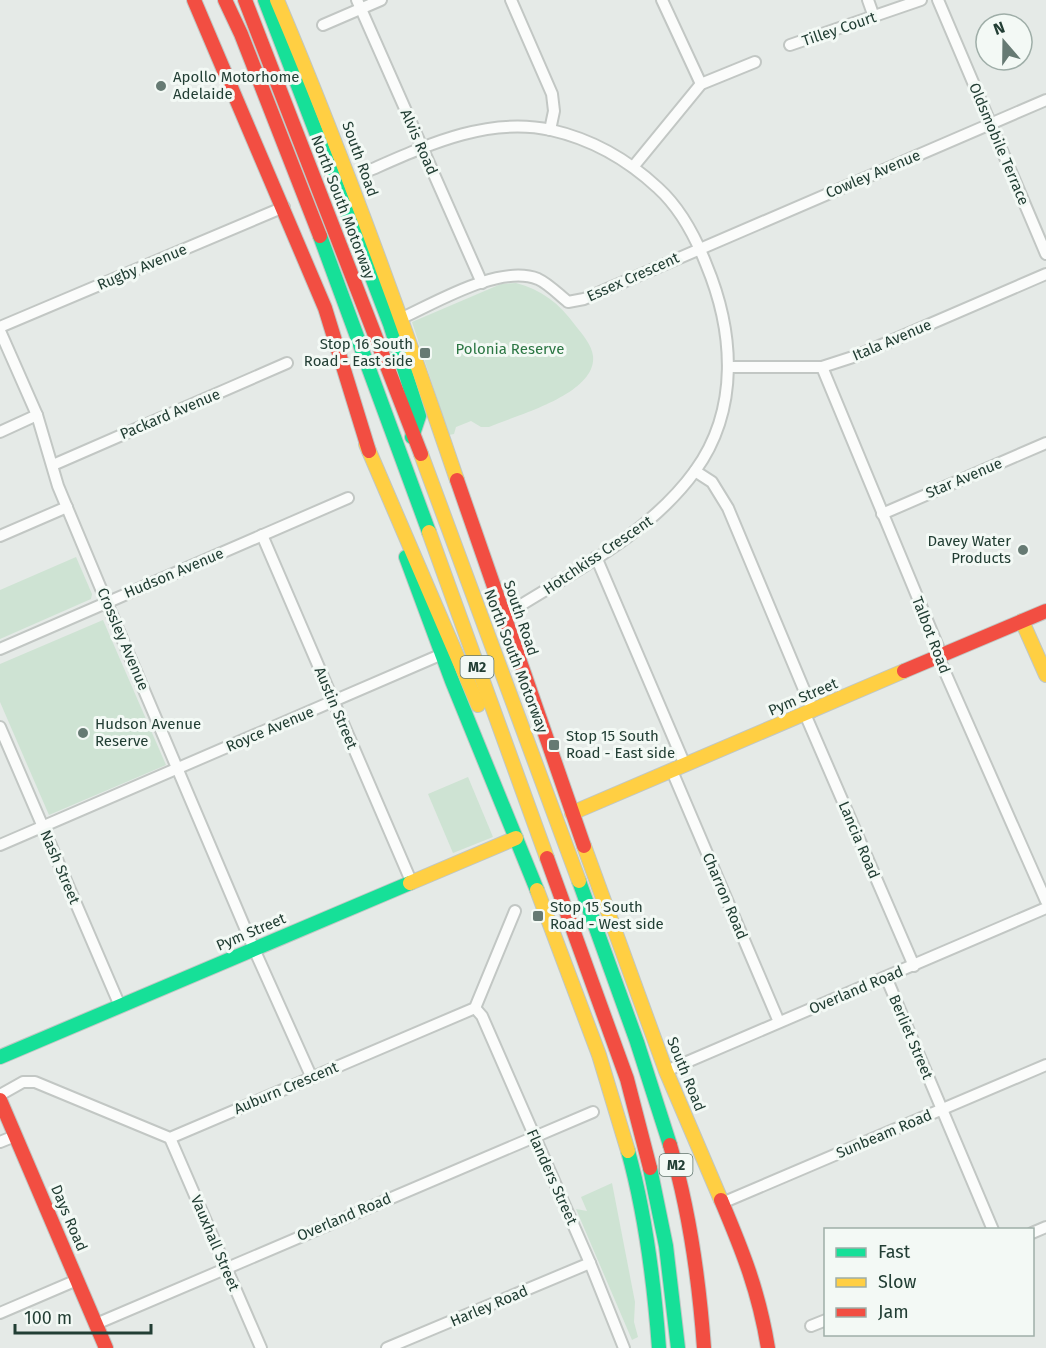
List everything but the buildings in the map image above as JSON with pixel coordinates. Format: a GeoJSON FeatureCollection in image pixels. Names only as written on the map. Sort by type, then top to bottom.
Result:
{"type":"FeatureCollection","features":[{"type":"Feature","properties":{"kind":"main road"},"geometry":{"type":"LineString","coordinates":[[194,0],[284,207],[325,308],[366,444],[440,655],[575,985],[616,1103],[634,1169],[649,1240],[659,1348]]}},
{"type":"Feature","properties":{"kind":"main road","name":"North South Motorway"},"geometry":{"type":"LineString","coordinates":[[225,0],[241,34],[343,296],[507,753],[604,1011],[644,1136],[671,1276],[678,1348]]}},
{"type":"Feature","properties":{"kind":"main road","name":"North South Motorway"},"geometry":{"type":"LineString","coordinates":[[245,0],[532,752],[671,1142],[699,1283],[704,1348]]}},
{"type":"Feature","properties":{"kind":"main road"},"geometry":{"type":"LineString","coordinates":[[265,0],[390,324],[419,416],[412,437]]}},
{"type":"Feature","properties":{"kind":"main road","name":"South Road"},"geometry":{"type":"LineString","coordinates":[[277,0],[328,120],[402,318],[502,613],[633,982],[666,1071],[722,1203],[761,1304],[769,1348]]}},
{"type":"Feature","properties":{"kind":"main road"},"geometry":{"type":"LineString","coordinates":[[366,444],[484,718],[507,753]]}},
{"type":"Feature","properties":{"kind":"main road","name":"Pym Street"},"geometry":{"type":"LineString","coordinates":[[572,813],[1046,611]]}},
{"type":"Feature","properties":{"kind":"main road"},"geometry":{"type":"LineString","coordinates":[[1022,621],[1046,675]]}},
{"type":"Feature","properties":{"kind":"main road","name":"Pym Street"},"geometry":{"type":"LineString","coordinates":[[0,1057],[516,838]]}},
{"type":"Feature","properties":{"kind":"main road","name":"Days Road"},"geometry":{"type":"LineString","coordinates":[[0,1101],[106,1348]]}},
{"type":"Feature","properties":{"kind":"street"},"geometry":{"type":"LineString","coordinates":[[323,25],[359,4],[381,0]]}},
{"type":"Feature","properties":{"kind":"street"},"geometry":{"type":"LineString","coordinates":[[511,0],[552,94],[554,111],[550,130]]}},
{"type":"Feature","properties":{"kind":"street"},"geometry":{"type":"LineString","coordinates":[[662,0],[700,84]]}},
{"type":"Feature","properties":{"kind":"street"},"geometry":{"type":"LineString","coordinates":[[868,0],[874,17]]}},
{"type":"Feature","properties":{"kind":"street","name":"Tilley Court"},"geometry":{"type":"LineString","coordinates":[[790,45],[921,0]]}},
{"type":"Feature","properties":{"kind":"street","name":"Oldsmobile Terrace"},"geometry":{"type":"LineString","coordinates":[[938,0],[1046,254]]}},
{"type":"Feature","properties":{"kind":"street","name":"Alvis Road"},"geometry":{"type":"LineString","coordinates":[[359,4],[482,283]]}},
{"type":"Feature","properties":{"kind":"street"},"geometry":{"type":"LineString","coordinates":[[633,167],[700,84],[755,62]]}},
{"type":"Feature","properties":{"kind":"street","name":"Cowley Avenue"},"geometry":{"type":"LineString","coordinates":[[699,248],[1046,100]]}},
{"type":"Feature","properties":{"kind":"street","name":"Hotchkiss Crescent"},"geometry":{"type":"LineString","coordinates":[[368,171],[451,137],[494,128],[550,130],[597,146],[633,167],[672,204],[699,248],[718,293],[727,335],[729,367],[725,399],[714,439],[695,471],[652,520],[513,610],[502,613]]}},
{"type":"Feature","properties":{"kind":"street","name":"Rugby Avenue"},"geometry":{"type":"LineString","coordinates":[[0,327],[284,207]]}},
{"type":"Feature","properties":{"kind":"street","name":"Essex Crescent"},"geometry":{"type":"LineString","coordinates":[[402,318],[501,276],[525,276],[540,280],[568,302],[575,302],[699,248]]}},
{"type":"Feature","properties":{"kind":"street","name":"Itala Avenue"},"geometry":{"type":"LineString","coordinates":[[729,367],[822,367],[856,356],[1046,274]]}},
{"type":"Feature","properties":{"kind":"street","name":"Crossley Avenue"},"geometry":{"type":"LineString","coordinates":[[0,331],[37,416],[67,507],[254,949],[311,1076]]}},
{"type":"Feature","properties":{"kind":"street","name":"Packard Avenue"},"geometry":{"type":"LineString","coordinates":[[52,465],[286,363]]}},
{"type":"Feature","properties":{"kind":"street","name":"Talbot Road"},"geometry":{"type":"LineString","coordinates":[[822,367],[941,663],[1046,901]]}},
{"type":"Feature","properties":{"kind":"street"},"geometry":{"type":"LineString","coordinates":[[0,432],[37,416]]}},
{"type":"Feature","properties":{"kind":"street","name":"Star Avenue"},"geometry":{"type":"LineString","coordinates":[[882,514],[1046,443]]}},
{"type":"Feature","properties":{"kind":"street","name":"Lancia Road"},"geometry":{"type":"LineString","coordinates":[[695,471],[712,482],[728,508],[809,713],[914,966]]}},
{"type":"Feature","properties":{"kind":"street","name":"Hudson Avenue"},"geometry":{"type":"LineString","coordinates":[[0,649],[348,498]]}},
{"type":"Feature","properties":{"kind":"street"},"geometry":{"type":"LineString","coordinates":[[0,536],[67,507]]}},
{"type":"Feature","properties":{"kind":"street","name":"Austin Street"},"geometry":{"type":"LineString","coordinates":[[262,535],[411,881]]}},
{"type":"Feature","properties":{"kind":"street","name":"Charron Road"},"geometry":{"type":"LineString","coordinates":[[596,557],[778,1022]]}},
{"type":"Feature","properties":{"kind":"street","name":"Royce Avenue"},"geometry":{"type":"LineString","coordinates":[[0,845],[440,655]]}},
{"type":"Feature","properties":{"kind":"street","name":"Nash Street"},"geometry":{"type":"LineString","coordinates":[[0,728],[120,1006]]}},
{"type":"Feature","properties":{"kind":"street","name":"Overland Road"},"geometry":{"type":"LineString","coordinates":[[666,1071],[1046,908]]}},
{"type":"Feature","properties":{"kind":"street"},"geometry":{"type":"LineString","coordinates":[[475,1008],[515,911]]}},
{"type":"Feature","properties":{"kind":"street","name":"Berliet Street"},"geometry":{"type":"LineString","coordinates":[[886,977],[992,1228]]}},
{"type":"Feature","properties":{"kind":"street","name":"Auburn Crescent"},"geometry":{"type":"LineString","coordinates":[[170,1138],[475,1008]]}},
{"type":"Feature","properties":{"kind":"street","name":"Flanders Street"},"geometry":{"type":"LineString","coordinates":[[475,1008],[482,1016],[590,1263],[624,1348]]}},
{"type":"Feature","properties":{"kind":"street","name":"Sunbeam Road"},"geometry":{"type":"LineString","coordinates":[[722,1203],[1046,1065]]}},
{"type":"Feature","properties":{"kind":"street"},"geometry":{"type":"LineString","coordinates":[[0,1095],[23,1082],[35,1082],[170,1138]]}},
{"type":"Feature","properties":{"kind":"street","name":"Overland Road"},"geometry":{"type":"LineString","coordinates":[[96,1323],[593,1112]]}},
{"type":"Feature","properties":{"kind":"street"},"geometry":{"type":"LineString","coordinates":[[0,1142],[15,1136]]}},
{"type":"Feature","properties":{"kind":"street","name":"Vauxhall Street"},"geometry":{"type":"LineString","coordinates":[[170,1138],[261,1348]]}},
{"type":"Feature","properties":{"kind":"street","name":"Harley Road"},"geometry":{"type":"LineString","coordinates":[[387,1348],[590,1263]]}},
{"type":"Feature","properties":{"kind":"street"},"geometry":{"type":"LineString","coordinates":[[0,1313],[78,1280]]}},
{"type":"Feature","properties":{"kind":"street"},"geometry":{"type":"LineString","coordinates":[[811,1326],[824,1320]]}},
{"type":"Feature","properties":{"kind":"green space","name":"Polonia Reserve"},"geometry":{"type":"Polygon","coordinates":[[[516,283],[542,293],[569,317],[591,348],[593,356],[591,369],[569,392],[553,401],[489,427],[481,427],[471,421],[456,427],[454,434],[449,435],[412,322],[501,284],[516,283]]]}},
{"type":"Feature","properties":{"kind":"green space"},"geometry":{"type":"Polygon","coordinates":[[[76,557],[92,594],[91,599],[0,639],[0,590],[76,557]]]}},
{"type":"Feature","properties":{"kind":"green space","name":"Hudson Avenue Reserve"},"geometry":{"type":"Polygon","coordinates":[[[103,620],[166,765],[49,815],[0,702],[0,664],[103,620]]]}},
{"type":"Feature","properties":{"kind":"green space"},"geometry":{"type":"Polygon","coordinates":[[[468,777],[493,837],[453,853],[428,794],[468,777]]]}},
{"type":"Feature","properties":{"kind":"green space"},"geometry":{"type":"Polygon","coordinates":[[[612,1183],[635,1302],[634,1322],[638,1337],[632,1340],[576,1209],[587,1211],[581,1197],[612,1183]]]}},
{"type":"Feature","properties":{"kind":"traffic: fast"},"geometry":{"type":"LineString","coordinates":[[265,0],[390,324],[419,416],[412,437]]}},
{"type":"Feature","properties":{"kind":"traffic: fast"},"geometry":{"type":"LineString","coordinates":[[320,236],[429,532]]}},
{"type":"Feature","properties":{"kind":"traffic: fast"},"geometry":{"type":"LineString","coordinates":[[406,557],[452,681],[537,890]]}},
{"type":"Feature","properties":{"kind":"traffic: fast"},"geometry":{"type":"LineString","coordinates":[[579,881],[637,1042],[670,1145]]}},
{"type":"Feature","properties":{"kind":"traffic: fast"},"geometry":{"type":"LineString","coordinates":[[0,1057],[410,883]]}},
{"type":"Feature","properties":{"kind":"traffic: fast"},"geometry":{"type":"LineString","coordinates":[[628,1151],[640,1200],[648,1249],[659,1348]]}},
{"type":"Feature","properties":{"kind":"traffic: fast"},"geometry":{"type":"LineString","coordinates":[[650,1168],[666,1246],[678,1348]]}},
{"type":"Feature","properties":{"kind":"traffic: slow"},"geometry":{"type":"LineString","coordinates":[[277,0],[372,238],[457,480]]}},
{"type":"Feature","properties":{"kind":"traffic: slow"},"geometry":{"type":"LineString","coordinates":[[366,444],[478,705]]}},
{"type":"Feature","properties":{"kind":"traffic: slow"},"geometry":{"type":"LineString","coordinates":[[421,454],[579,881]]}},
{"type":"Feature","properties":{"kind":"traffic: slow"},"geometry":{"type":"LineString","coordinates":[[429,532],[547,858]]}},
{"type":"Feature","properties":{"kind":"traffic: slow"},"geometry":{"type":"LineString","coordinates":[[1022,621],[1046,675]]}},
{"type":"Feature","properties":{"kind":"traffic: slow"},"geometry":{"type":"LineString","coordinates":[[572,813],[904,671]]}},
{"type":"Feature","properties":{"kind":"traffic: slow"},"geometry":{"type":"LineString","coordinates":[[410,883],[516,838]]}},
{"type":"Feature","properties":{"kind":"traffic: slow"},"geometry":{"type":"LineString","coordinates":[[584,846],[666,1071],[721,1200]]}},
{"type":"Feature","properties":{"kind":"traffic: slow"},"geometry":{"type":"LineString","coordinates":[[537,890],[599,1055],[628,1151]]}},
{"type":"Feature","properties":{"kind":"traffic: jam"},"geometry":{"type":"LineString","coordinates":[[194,0],[325,308],[369,451]]}},
{"type":"Feature","properties":{"kind":"traffic: jam"},"geometry":{"type":"LineString","coordinates":[[225,0],[241,34],[320,236]]}},
{"type":"Feature","properties":{"kind":"traffic: jam"},"geometry":{"type":"LineString","coordinates":[[245,0],[421,454]]}},
{"type":"Feature","properties":{"kind":"traffic: jam"},"geometry":{"type":"LineString","coordinates":[[457,480],[584,846]]}},
{"type":"Feature","properties":{"kind":"traffic: jam"},"geometry":{"type":"LineString","coordinates":[[904,671],[1046,611]]}},
{"type":"Feature","properties":{"kind":"traffic: jam"},"geometry":{"type":"LineString","coordinates":[[547,858],[627,1079],[650,1168]]}},
{"type":"Feature","properties":{"kind":"traffic: jam"},"geometry":{"type":"LineString","coordinates":[[0,1100],[106,1348]]}},
{"type":"Feature","properties":{"kind":"traffic: jam"},"geometry":{"type":"LineString","coordinates":[[670,1145],[693,1246],[704,1348]]}},
{"type":"Feature","properties":{"kind":"traffic: jam"},"geometry":{"type":"LineString","coordinates":[[721,1200],[749,1272],[768,1348]]}},
{"type":"Feature","properties":{"kind":"place","name":"Apollo Motorhome Adelaide"},"geometry":{"type":"Point","coordinates":[161,86]}},
{"type":"Feature","properties":{"kind":"place","name":"Stop 16 South Road - East side"},"geometry":{"type":"Point","coordinates":[425,353]}},
{"type":"Feature","properties":{"kind":"place","name":"Davey Water Products"},"geometry":{"type":"Point","coordinates":[1023,550]}},
{"type":"Feature","properties":{"kind":"place","name":"Hudson Avenue Reserve"},"geometry":{"type":"Point","coordinates":[83,733]}},
{"type":"Feature","properties":{"kind":"place","name":"Stop 15 South Road - East side"},"geometry":{"type":"Point","coordinates":[554,745]}},
{"type":"Feature","properties":{"kind":"place","name":"Stop 15 South Road - West side"},"geometry":{"type":"Point","coordinates":[538,916]}}]}
